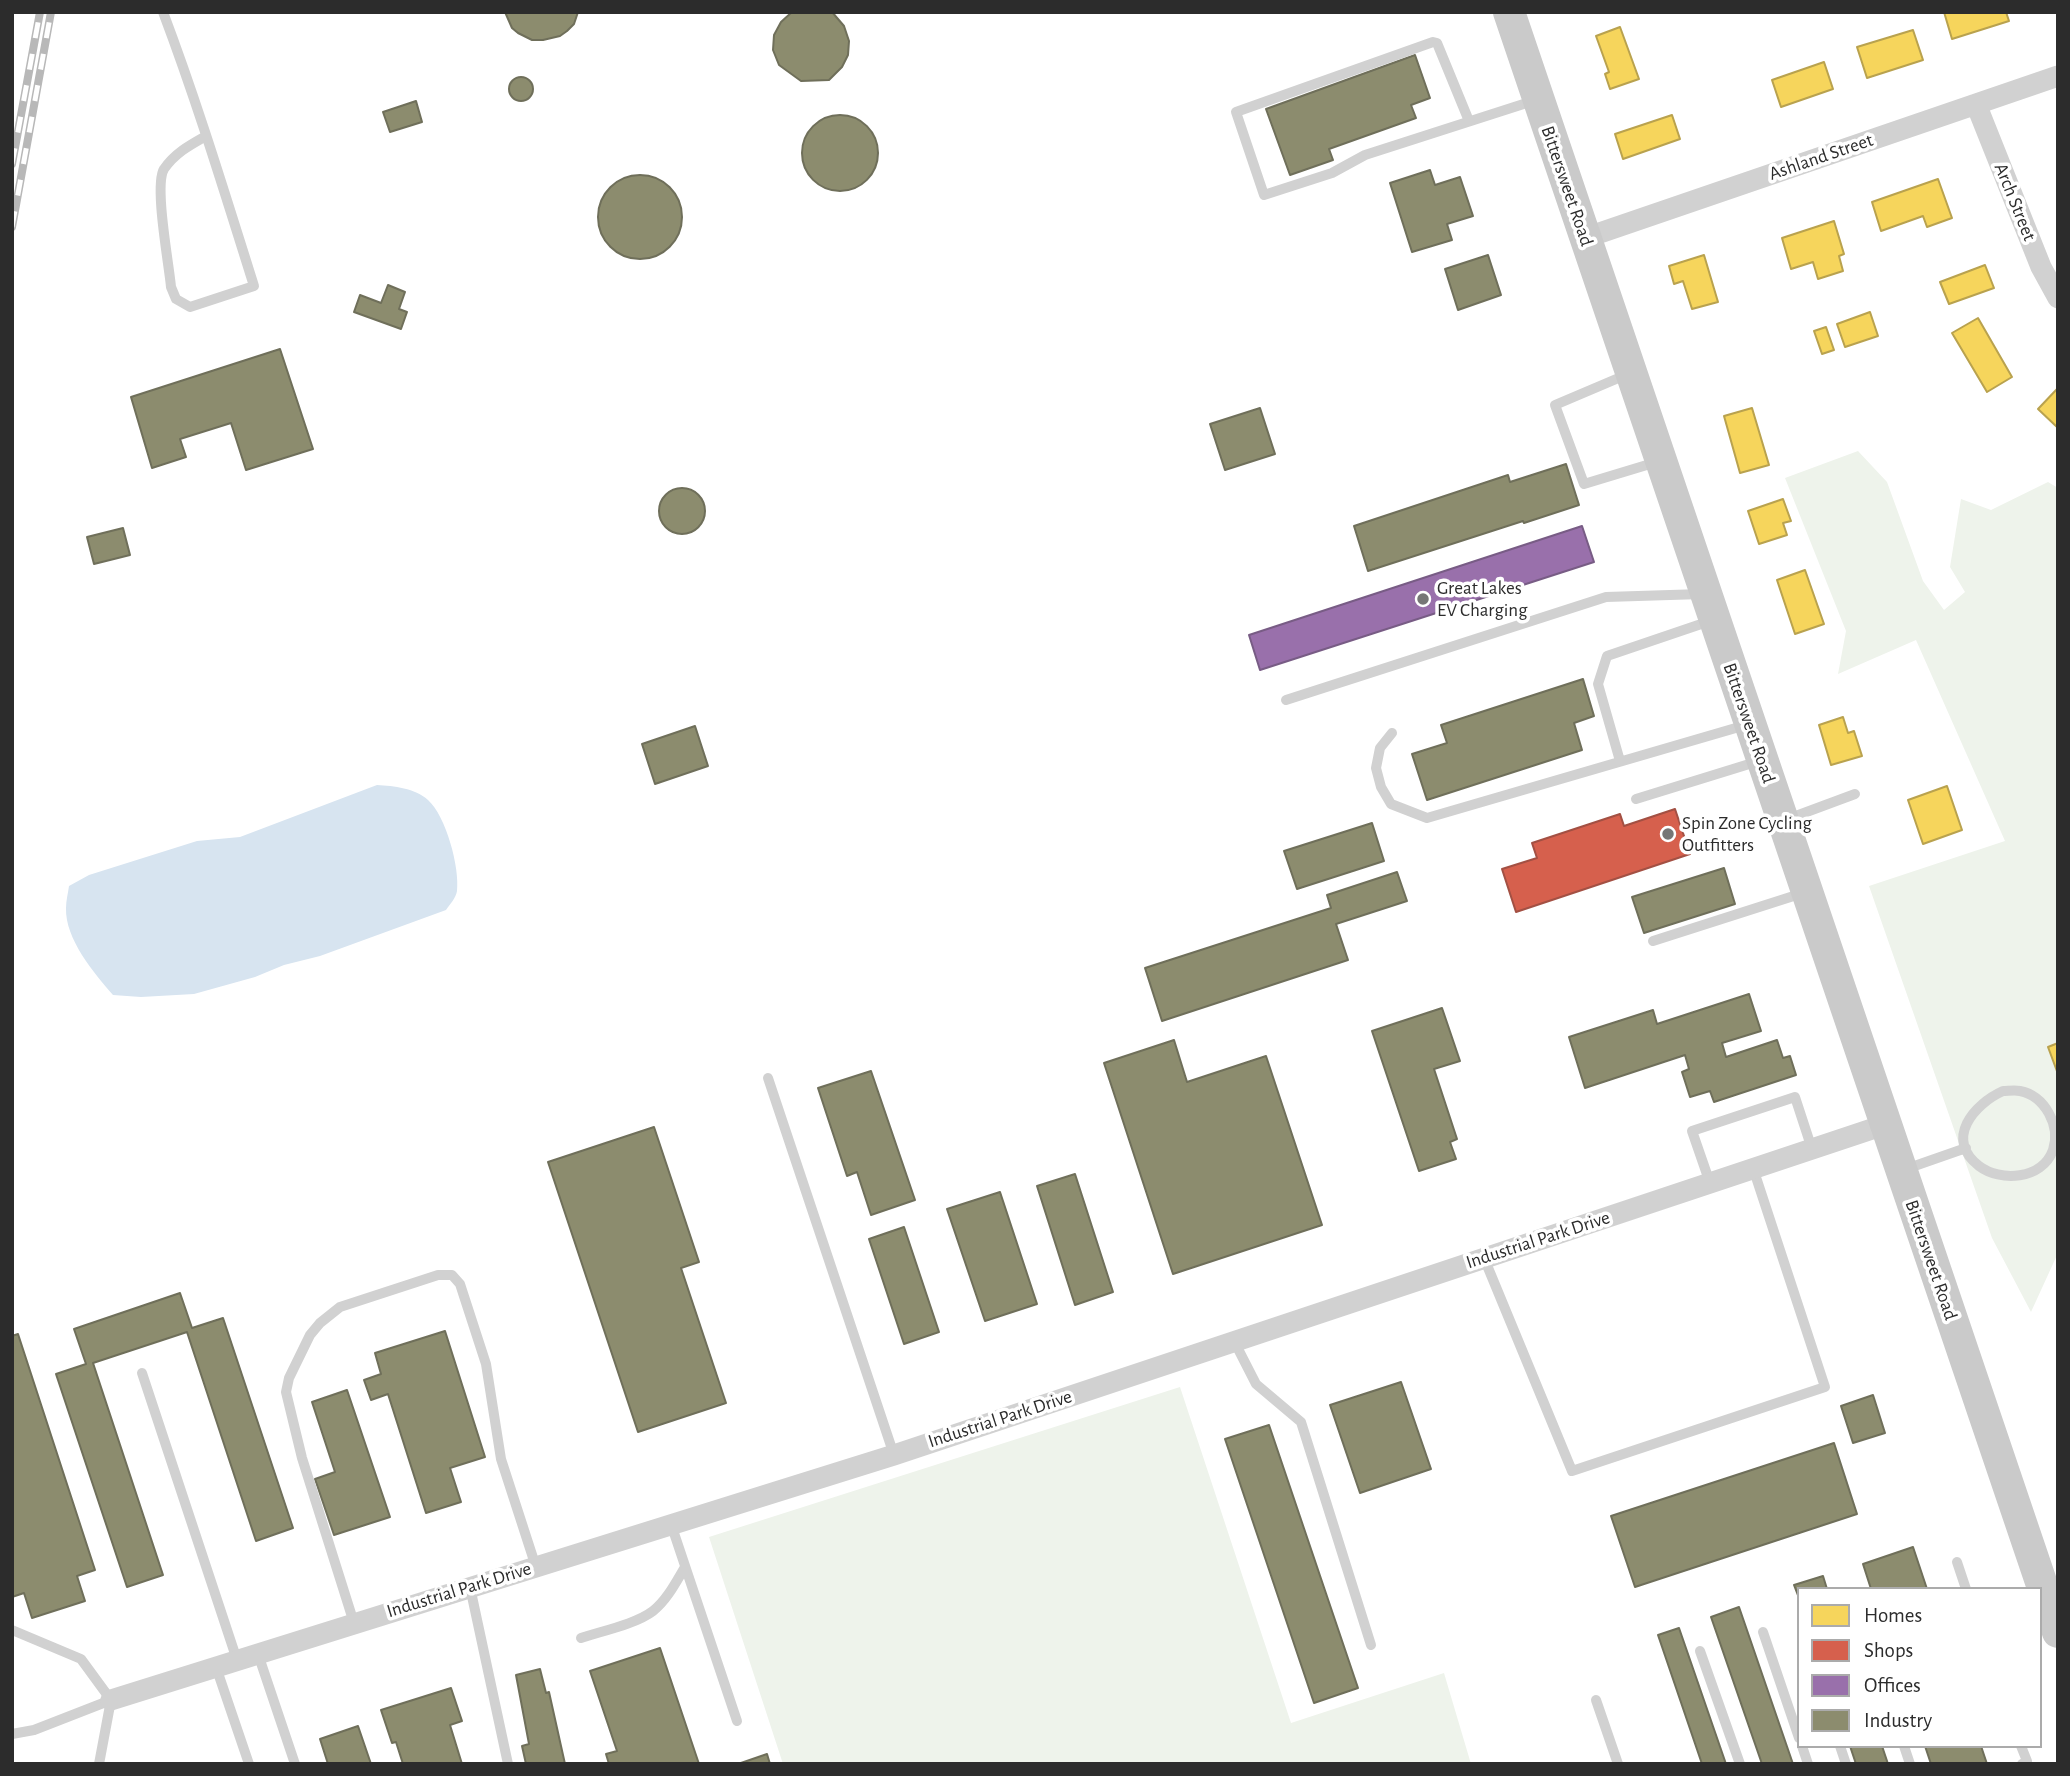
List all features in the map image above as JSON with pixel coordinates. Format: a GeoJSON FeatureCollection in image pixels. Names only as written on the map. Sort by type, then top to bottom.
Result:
{"type":"FeatureCollection","features":[{"type":"Feature","properties":{"kind":"street","name":"Bittersweet Road"},"geometry":{"type":"LineString","coordinates":[[1509,12],[2058,1632]]}},
{"type":"Feature","properties":{"kind":"street","name":"Ashland Street"},"geometry":{"type":"LineString","coordinates":[[1585,238],[2058,76]]}},
{"type":"Feature","properties":{"kind":"street","name":"Arch Street"},"geometry":{"type":"LineString","coordinates":[[1976,104],[2041,267],[2058,298]]}},
{"type":"Feature","properties":{"kind":"street","name":"Industrial Park Drive"},"geometry":{"type":"LineString","coordinates":[[111,1700],[894,1455],[1884,1125]]}},
{"type":"Feature","properties":{"kind":"lane"},"geometry":{"type":"LineString","coordinates":[[163,12],[206,136],[254,286],[190,307],[176,299],[171,287],[160,189],[162,172],[177,153],[206,136]]}},
{"type":"Feature","properties":{"kind":"lane"},"geometry":{"type":"LineString","coordinates":[[1469,121],[1437,43],[1433,42],[1236,112],[1264,195],[1332,173],[1364,155],[1538,99]]}},
{"type":"Feature","properties":{"kind":"lane"},"geometry":{"type":"LineString","coordinates":[[1630,373],[1555,405],[1584,484],[1660,461]]}},
{"type":"Feature","properties":{"kind":"lane"},"geometry":{"type":"LineString","coordinates":[[1286,700],[1606,597],[1709,607]]}},
{"type":"Feature","properties":{"kind":"lane"},"geometry":{"type":"LineString","coordinates":[[1620,761],[1598,684],[1607,656],[1709,607]]}},
{"type":"Feature","properties":{"kind":"lane"},"geometry":{"type":"LineString","coordinates":[[1392,733],[1380,748],[1376,768],[1381,787],[1391,804],[1427,818],[1749,725]]}},
{"type":"Feature","properties":{"kind":"lane"},"geometry":{"type":"LineString","coordinates":[[1636,799],[1761,760]]}},
{"type":"Feature","properties":{"kind":"lane"},"geometry":{"type":"LineString","coordinates":[[1782,821],[1855,794]]}},
{"type":"Feature","properties":{"kind":"lane"},"geometry":{"type":"LineString","coordinates":[[1653,941],[1806,892]]}},
{"type":"Feature","properties":{"kind":"lane"},"geometry":{"type":"LineString","coordinates":[[768,1078],[894,1455]]}},
{"type":"Feature","properties":{"kind":"lane"},"geometry":{"type":"LineString","coordinates":[[2003,1091],[2019,1091],[2033,1096],[2045,1107],[2053,1120],[2055,1135],[2053,1150],[2048,1160],[2022,1176],[1997,1175],[1983,1169],[1972,1160],[1966,1148],[1964,1133],[1969,1118],[1984,1102],[2003,1091]]}},
{"type":"Feature","properties":{"kind":"lane"},"geometry":{"type":"LineString","coordinates":[[1710,1183],[1692,1131],[1795,1097],[1812,1149]]}},
{"type":"Feature","properties":{"kind":"lane"},"geometry":{"type":"LineString","coordinates":[[1900,1171],[1966,1148]]}},
{"type":"Feature","properties":{"kind":"lane"},"geometry":{"type":"LineString","coordinates":[[1484,1258],[1572,1471],[1800,1396],[1825,1387],[1753,1168]]}},
{"type":"Feature","properties":{"kind":"lane"},"geometry":{"type":"LineString","coordinates":[[354,1623],[302,1458],[286,1392],[289,1378],[310,1335],[340,1307],[438,1275],[452,1275],[460,1284],[486,1364],[501,1459],[536,1567]]}},
{"type":"Feature","properties":{"kind":"lane"},"geometry":{"type":"LineString","coordinates":[[1234,1341],[1256,1384],[1301,1422],[1371,1645]]}},
{"type":"Feature","properties":{"kind":"lane"},"geometry":{"type":"LineString","coordinates":[[142,1373],[237,1660]]}},
{"type":"Feature","properties":{"kind":"lane"},"geometry":{"type":"LineString","coordinates":[[671,1524],[737,1721]]}},
{"type":"Feature","properties":{"kind":"lane"},"geometry":{"type":"LineString","coordinates":[[1957,1562],[1965,1587]]}},
{"type":"Feature","properties":{"kind":"lane"},"geometry":{"type":"LineString","coordinates":[[581,1638],[643,1617],[652,1611],[663,1602],[685,1567]]}},
{"type":"Feature","properties":{"kind":"lane"},"geometry":{"type":"LineString","coordinates":[[470,1587],[508,1764]]}},
{"type":"Feature","properties":{"kind":"lane"},"geometry":{"type":"LineString","coordinates":[[12,1630],[81,1659],[111,1700],[99,1764]]}},
{"type":"Feature","properties":{"kind":"lane"},"geometry":{"type":"LineString","coordinates":[[1763,1632],[1797,1732]]}},
{"type":"Feature","properties":{"kind":"lane"},"geometry":{"type":"LineString","coordinates":[[1700,1651],[1740,1764]]}},
{"type":"Feature","properties":{"kind":"lane"},"geometry":{"type":"LineString","coordinates":[[258,1654],[295,1764]]}},
{"type":"Feature","properties":{"kind":"lane"},"geometry":{"type":"LineString","coordinates":[[216,1667],[249,1764]]}},
{"type":"Feature","properties":{"kind":"lane"},"geometry":{"type":"LineString","coordinates":[[12,1734],[34,1730],[111,1700]]}},
{"type":"Feature","properties":{"kind":"lane"},"geometry":{"type":"LineString","coordinates":[[1596,1700],[1618,1764]]}},
{"type":"Feature","properties":{"kind":"lane"},"geometry":{"type":"LineString","coordinates":[[2022,1748],[2026,1761],[2022,1764]]}},
{"type":"Feature","properties":{"kind":"shaded area"},"geometry":{"type":"Polygon","coordinates":[[[1858,451],[1887,482],[1923,581],[1944,610],[1965,592],[1950,567],[1961,499],[1991,510],[2048,482],[2058,488],[2058,1253],[2031,1312],[1992,1238],[1869,886],[2005,841],[1916,640],[1838,674],[1846,631],[1785,478],[1858,451]]]}},
{"type":"Feature","properties":{"kind":"shaded area"},"geometry":{"type":"Polygon","coordinates":[[[377,785],[417,793],[428,800],[441,818],[450,843],[457,881],[457,891],[446,910],[320,956],[194,994],[141,997],[113,995],[75,943],[67,920],[69,886],[89,875],[197,841],[240,837],[377,785]]]}},
{"type":"Feature","properties":{"kind":"shaded area"},"geometry":{"type":"Polygon","coordinates":[[[1180,1387],[1291,1723],[1444,1673],[1471,1764],[783,1764],[709,1537],[1180,1387]]]}},
{"type":"Feature","properties":{"kind":"building: Homes"},"geometry":{"type":"Polygon","coordinates":[[[1944,12],[2006,12],[2009,21],[1952,39],[1944,12]]]}},
{"type":"Feature","properties":{"kind":"building: Homes"},"geometry":{"type":"Polygon","coordinates":[[[1620,27],[1639,79],[1610,89],[1605,74],[1609,72],[1596,36],[1620,27]]]}},
{"type":"Feature","properties":{"kind":"building: Homes"},"geometry":{"type":"Polygon","coordinates":[[[1913,30],[1923,60],[1867,78],[1857,47],[1913,30]]]}},
{"type":"Feature","properties":{"kind":"building: Homes"},"geometry":{"type":"Polygon","coordinates":[[[1824,62],[1833,89],[1781,107],[1772,80],[1824,62]]]}},
{"type":"Feature","properties":{"kind":"building: Homes"},"geometry":{"type":"Polygon","coordinates":[[[1672,115],[1680,139],[1623,159],[1615,134],[1672,115]]]}},
{"type":"Feature","properties":{"kind":"building: Homes"},"geometry":{"type":"Polygon","coordinates":[[[1938,179],[1952,218],[1927,227],[1923,216],[1881,231],[1872,202],[1938,179]]]}},
{"type":"Feature","properties":{"kind":"building: Homes"},"geometry":{"type":"Polygon","coordinates":[[[1834,221],[1844,254],[1839,256],[1843,271],[1818,279],[1813,262],[1791,269],[1782,238],[1834,221]]]}},
{"type":"Feature","properties":{"kind":"building: Homes"},"geometry":{"type":"Polygon","coordinates":[[[1704,255],[1718,302],[1692,309],[1683,281],[1674,284],[1669,266],[1704,255]]]}},
{"type":"Feature","properties":{"kind":"building: Homes"},"geometry":{"type":"Polygon","coordinates":[[[1985,265],[1994,288],[1949,304],[1940,282],[1985,265]]]}},
{"type":"Feature","properties":{"kind":"building: Homes"},"geometry":{"type":"Polygon","coordinates":[[[1870,312],[1878,336],[1845,347],[1837,324],[1870,312]]]}},
{"type":"Feature","properties":{"kind":"building: Homes"},"geometry":{"type":"Polygon","coordinates":[[[1978,318],[2012,377],[1987,392],[1952,333],[1978,318]]]}},
{"type":"Feature","properties":{"kind":"building: Homes"},"geometry":{"type":"Polygon","coordinates":[[[1826,327],[1834,350],[1822,354],[1814,331],[1826,327]]]}},
{"type":"Feature","properties":{"kind":"building: Homes"},"geometry":{"type":"Polygon","coordinates":[[[2058,390],[2058,428],[2038,409],[2058,390]]]}},
{"type":"Feature","properties":{"kind":"building: Homes"},"geometry":{"type":"Polygon","coordinates":[[[1752,408],[1769,465],[1740,473],[1724,416],[1752,408]]]}},
{"type":"Feature","properties":{"kind":"building: Homes"},"geometry":{"type":"Polygon","coordinates":[[[1783,499],[1791,521],[1783,523],[1787,535],[1759,544],[1748,511],[1783,499]]]}},
{"type":"Feature","properties":{"kind":"building: Homes"},"geometry":{"type":"Polygon","coordinates":[[[1805,570],[1824,624],[1795,634],[1777,580],[1805,570]]]}},
{"type":"Feature","properties":{"kind":"building: Homes"},"geometry":{"type":"Polygon","coordinates":[[[1843,717],[1848,733],[1854,731],[1862,756],[1831,765],[1819,725],[1843,717]]]}},
{"type":"Feature","properties":{"kind":"building: Homes"},"geometry":{"type":"Polygon","coordinates":[[[1947,786],[1962,830],[1923,844],[1908,800],[1947,786]]]}},
{"type":"Feature","properties":{"kind":"building: Homes"},"geometry":{"type":"Polygon","coordinates":[[[2058,1043],[2058,1074],[2048,1047],[2058,1043]]]}},
{"type":"Feature","properties":{"kind":"building: Shops"},"geometry":{"type":"Polygon","coordinates":[[[1675,809],[1690,854],[1516,912],[1502,869],[1537,858],[1532,843],[1620,814],[1624,826],[1675,809]]]}},
{"type":"Feature","properties":{"kind":"building: Offices"},"geometry":{"type":"Polygon","coordinates":[[[1582,526],[1594,562],[1260,670],[1249,635],[1582,526]]]}},
{"type":"Feature","properties":{"kind":"building: Industry"},"geometry":{"type":"Polygon","coordinates":[[[505,12],[578,12],[574,24],[560,36],[532,40],[512,28],[505,12]]]}},
{"type":"Feature","properties":{"kind":"building: Industry"},"geometry":{"type":"Polygon","coordinates":[[[792,12],[832,12],[844,26],[849,41],[848,55],[842,67],[829,80],[801,81],[779,65],[773,50],[774,35],[781,22],[792,12]]]}},
{"type":"Feature","properties":{"kind":"building: Industry"},"geometry":{"type":"Polygon","coordinates":[[[1415,55],[1430,98],[1411,105],[1416,118],[1329,149],[1333,160],[1290,175],[1266,109],[1415,55]]]}},
{"type":"Feature","properties":{"kind":"building: Industry"},"geometry":{"type":"Polygon","coordinates":[[[521,77],[530,80],[533,89],[530,98],[521,101],[512,98],[509,89],[512,80],[521,77]]]}},
{"type":"Feature","properties":{"kind":"building: Industry"},"geometry":{"type":"Polygon","coordinates":[[[416,101],[422,122],[390,132],[383,112],[416,101]]]}},
{"type":"Feature","properties":{"kind":"building: Industry"},"geometry":{"type":"Polygon","coordinates":[[[833,115],[847,115],[861,121],[872,132],[878,153],[875,168],[867,180],[847,191],[833,191],[819,185],[808,174],[802,160],[802,146],[808,132],[819,121],[833,115]]]}},
{"type":"Feature","properties":{"kind":"building: Industry"},"geometry":{"type":"Polygon","coordinates":[[[1430,170],[1435,185],[1460,177],[1473,216],[1447,224],[1452,240],[1412,252],[1390,183],[1430,170]]]}},
{"type":"Feature","properties":{"kind":"building: Industry"},"geometry":{"type":"Polygon","coordinates":[[[640,175],[656,178],[670,187],[679,201],[682,217],[679,233],[670,247],[656,256],[640,259],[624,256],[610,247],[601,233],[598,217],[601,201],[610,187],[624,178],[640,175]]]}},
{"type":"Feature","properties":{"kind":"building: Industry"},"geometry":{"type":"Polygon","coordinates":[[[1488,255],[1501,295],[1458,310],[1445,269],[1488,255]]]}},
{"type":"Feature","properties":{"kind":"building: Industry"},"geometry":{"type":"Polygon","coordinates":[[[388,285],[405,292],[399,309],[407,312],[401,329],[354,312],[360,295],[381,303],[388,285]]]}},
{"type":"Feature","properties":{"kind":"building: Industry"},"geometry":{"type":"Polygon","coordinates":[[[280,349],[313,449],[246,470],[231,423],[180,439],[186,457],[152,468],[131,397],[280,349]]]}},
{"type":"Feature","properties":{"kind":"building: Industry"},"geometry":{"type":"Polygon","coordinates":[[[1260,408],[1275,454],[1225,470],[1210,424],[1260,408]]]}},
{"type":"Feature","properties":{"kind":"building: Industry"},"geometry":{"type":"Polygon","coordinates":[[[1566,464],[1579,505],[1368,571],[1354,526],[1508,475],[1510,482],[1566,464]]]}},
{"type":"Feature","properties":{"kind":"building: Industry"},"geometry":{"type":"Polygon","coordinates":[[[682,488],[699,494],[705,511],[699,528],[682,534],[665,528],[659,511],[665,494],[682,488]]]}},
{"type":"Feature","properties":{"kind":"building: Industry"},"geometry":{"type":"Polygon","coordinates":[[[123,528],[130,555],[94,564],[87,537],[123,528]]]}},
{"type":"Feature","properties":{"kind":"building: Industry"},"geometry":{"type":"Polygon","coordinates":[[[1583,679],[1594,716],[1574,723],[1582,750],[1427,800],[1412,754],[1447,743],[1441,725],[1583,679]]]}},
{"type":"Feature","properties":{"kind":"building: Industry"},"geometry":{"type":"Polygon","coordinates":[[[695,726],[708,766],[655,784],[642,744],[695,726]]]}},
{"type":"Feature","properties":{"kind":"building: Industry"},"geometry":{"type":"Polygon","coordinates":[[[1372,823],[1384,861],[1297,889],[1284,851],[1372,823]]]}},
{"type":"Feature","properties":{"kind":"building: Industry"},"geometry":{"type":"Polygon","coordinates":[[[1724,868],[1735,904],[1644,933],[1632,897],[1724,868]]]}},
{"type":"Feature","properties":{"kind":"building: Industry"},"geometry":{"type":"Polygon","coordinates":[[[1397,872],[1407,901],[1336,924],[1348,960],[1162,1021],[1145,968],[1331,908],[1327,895],[1397,872]]]}},
{"type":"Feature","properties":{"kind":"building: Industry"},"geometry":{"type":"Polygon","coordinates":[[[1749,994],[1761,1031],[1722,1043],[1726,1057],[1777,1040],[1783,1058],[1790,1056],[1796,1075],[1714,1102],[1710,1091],[1690,1097],[1682,1072],[1689,1069],[1685,1055],[1585,1088],[1569,1037],[1653,1010],[1657,1024],[1749,994]]]}},
{"type":"Feature","properties":{"kind":"building: Industry"},"geometry":{"type":"Polygon","coordinates":[[[1442,1008],[1460,1061],[1434,1069],[1457,1139],[1450,1142],[1456,1159],[1419,1171],[1372,1031],[1442,1008]]]}},
{"type":"Feature","properties":{"kind":"building: Industry"},"geometry":{"type":"Polygon","coordinates":[[[1174,1040],[1187,1082],[1266,1056],[1322,1225],[1173,1274],[1104,1063],[1174,1040]]]}},
{"type":"Feature","properties":{"kind":"building: Industry"},"geometry":{"type":"Polygon","coordinates":[[[871,1071],[915,1200],[871,1215],[857,1172],[847,1176],[818,1088],[871,1071]]]}},
{"type":"Feature","properties":{"kind":"building: Industry"},"geometry":{"type":"Polygon","coordinates":[[[654,1127],[699,1262],[681,1268],[726,1403],[638,1432],[548,1162],[654,1127]]]}},
{"type":"Feature","properties":{"kind":"building: Industry"},"geometry":{"type":"Polygon","coordinates":[[[1075,1174],[1113,1292],[1075,1305],[1037,1186],[1075,1174]]]}},
{"type":"Feature","properties":{"kind":"building: Industry"},"geometry":{"type":"Polygon","coordinates":[[[1000,1192],[1037,1304],[985,1321],[947,1209],[1000,1192]]]}},
{"type":"Feature","properties":{"kind":"building: Industry"},"geometry":{"type":"Polygon","coordinates":[[[904,1227],[939,1332],[904,1344],[869,1239],[904,1227]]]}},
{"type":"Feature","properties":{"kind":"building: Industry"},"geometry":{"type":"Polygon","coordinates":[[[180,1293],[192,1328],[223,1318],[293,1528],[256,1541],[187,1332],[93,1363],[163,1575],[127,1587],[56,1374],[86,1364],[74,1329],[180,1293]]]}},
{"type":"Feature","properties":{"kind":"building: Industry"},"geometry":{"type":"Polygon","coordinates":[[[445,1331],[485,1457],[450,1468],[461,1502],[426,1513],[388,1394],[371,1400],[364,1380],[381,1374],[375,1353],[445,1331]]]}},
{"type":"Feature","properties":{"kind":"building: Industry"},"geometry":{"type":"Polygon","coordinates":[[[18,1334],[95,1570],[77,1576],[85,1601],[32,1618],[24,1593],[12,1597],[12,1336],[18,1334]]]}},
{"type":"Feature","properties":{"kind":"building: Industry"},"geometry":{"type":"Polygon","coordinates":[[[1401,1382],[1431,1469],[1360,1493],[1330,1405],[1401,1382]]]}},
{"type":"Feature","properties":{"kind":"building: Industry"},"geometry":{"type":"Polygon","coordinates":[[[347,1390],[390,1517],[334,1535],[315,1479],[335,1472],[312,1402],[347,1390]]]}},
{"type":"Feature","properties":{"kind":"building: Industry"},"geometry":{"type":"Polygon","coordinates":[[[1873,1395],[1885,1433],[1853,1443],[1841,1406],[1873,1395]]]}},
{"type":"Feature","properties":{"kind":"building: Industry"},"geometry":{"type":"Polygon","coordinates":[[[1269,1425],[1358,1688],[1314,1703],[1225,1439],[1269,1425]]]}},
{"type":"Feature","properties":{"kind":"building: Industry"},"geometry":{"type":"Polygon","coordinates":[[[1834,1443],[1857,1514],[1635,1587],[1611,1516],[1834,1443]]]}},
{"type":"Feature","properties":{"kind":"building: Industry"},"geometry":{"type":"Polygon","coordinates":[[[1913,1547],[1926,1587],[1870,1587],[1863,1564],[1913,1547]]]}},
{"type":"Feature","properties":{"kind":"building: Industry"},"geometry":{"type":"Polygon","coordinates":[[[1823,1576],[1826,1587],[1797,1587],[1797,1593],[1794,1585],[1823,1576]]]}},
{"type":"Feature","properties":{"kind":"building: Industry"},"geometry":{"type":"Polygon","coordinates":[[[1739,1607],[1793,1764],[1762,1764],[1711,1617],[1739,1607]]]}},
{"type":"Feature","properties":{"kind":"building: Industry"},"geometry":{"type":"Polygon","coordinates":[[[1679,1628],[1726,1764],[1702,1764],[1658,1635],[1679,1628]]]}},
{"type":"Feature","properties":{"kind":"building: Industry"},"geometry":{"type":"Polygon","coordinates":[[[660,1648],[699,1764],[609,1764],[606,1754],[617,1751],[590,1671],[660,1648]]]}},
{"type":"Feature","properties":{"kind":"building: Industry"},"geometry":{"type":"Polygon","coordinates":[[[540,1669],[546,1693],[549,1692],[565,1764],[526,1764],[522,1746],[529,1744],[516,1675],[540,1669]]]}},
{"type":"Feature","properties":{"kind":"building: Industry"},"geometry":{"type":"Polygon","coordinates":[[[451,1688],[462,1721],[450,1725],[462,1764],[403,1764],[396,1742],[392,1743],[381,1710],[451,1688]]]}},
{"type":"Feature","properties":{"kind":"building: Industry"},"geometry":{"type":"Polygon","coordinates":[[[358,1726],[371,1764],[328,1764],[320,1739],[358,1726]]]}},
{"type":"Feature","properties":{"kind":"building: Industry"},"geometry":{"type":"Polygon","coordinates":[[[1851,1748],[1883,1748],[1888,1764],[1856,1764],[1851,1748]]]}},
{"type":"Feature","properties":{"kind":"building: Industry"},"geometry":{"type":"Polygon","coordinates":[[[1926,1748],[1982,1748],[1987,1764],[1931,1764],[1926,1748]]]}},
{"type":"Feature","properties":{"kind":"building: Industry"},"geometry":{"type":"Polygon","coordinates":[[[767,1754],[770,1764],[738,1764],[767,1754]]]}},
{"type":"Feature","properties":{"kind":"railway"},"geometry":{"type":"LineString","coordinates":[[12,164],[40,12]]}},
{"type":"Feature","properties":{"kind":"railway"},"geometry":{"type":"LineString","coordinates":[[12,227],[51,12]]}},
{"type":"Feature","properties":{"kind":"place","name":"Great Lakes EV Charging"},"geometry":{"type":"Point","coordinates":[1423,599]}},
{"type":"Feature","properties":{"kind":"place","name":"Spin Zone Cycling Outfitters"},"geometry":{"type":"Point","coordinates":[1668,834]}}]}
